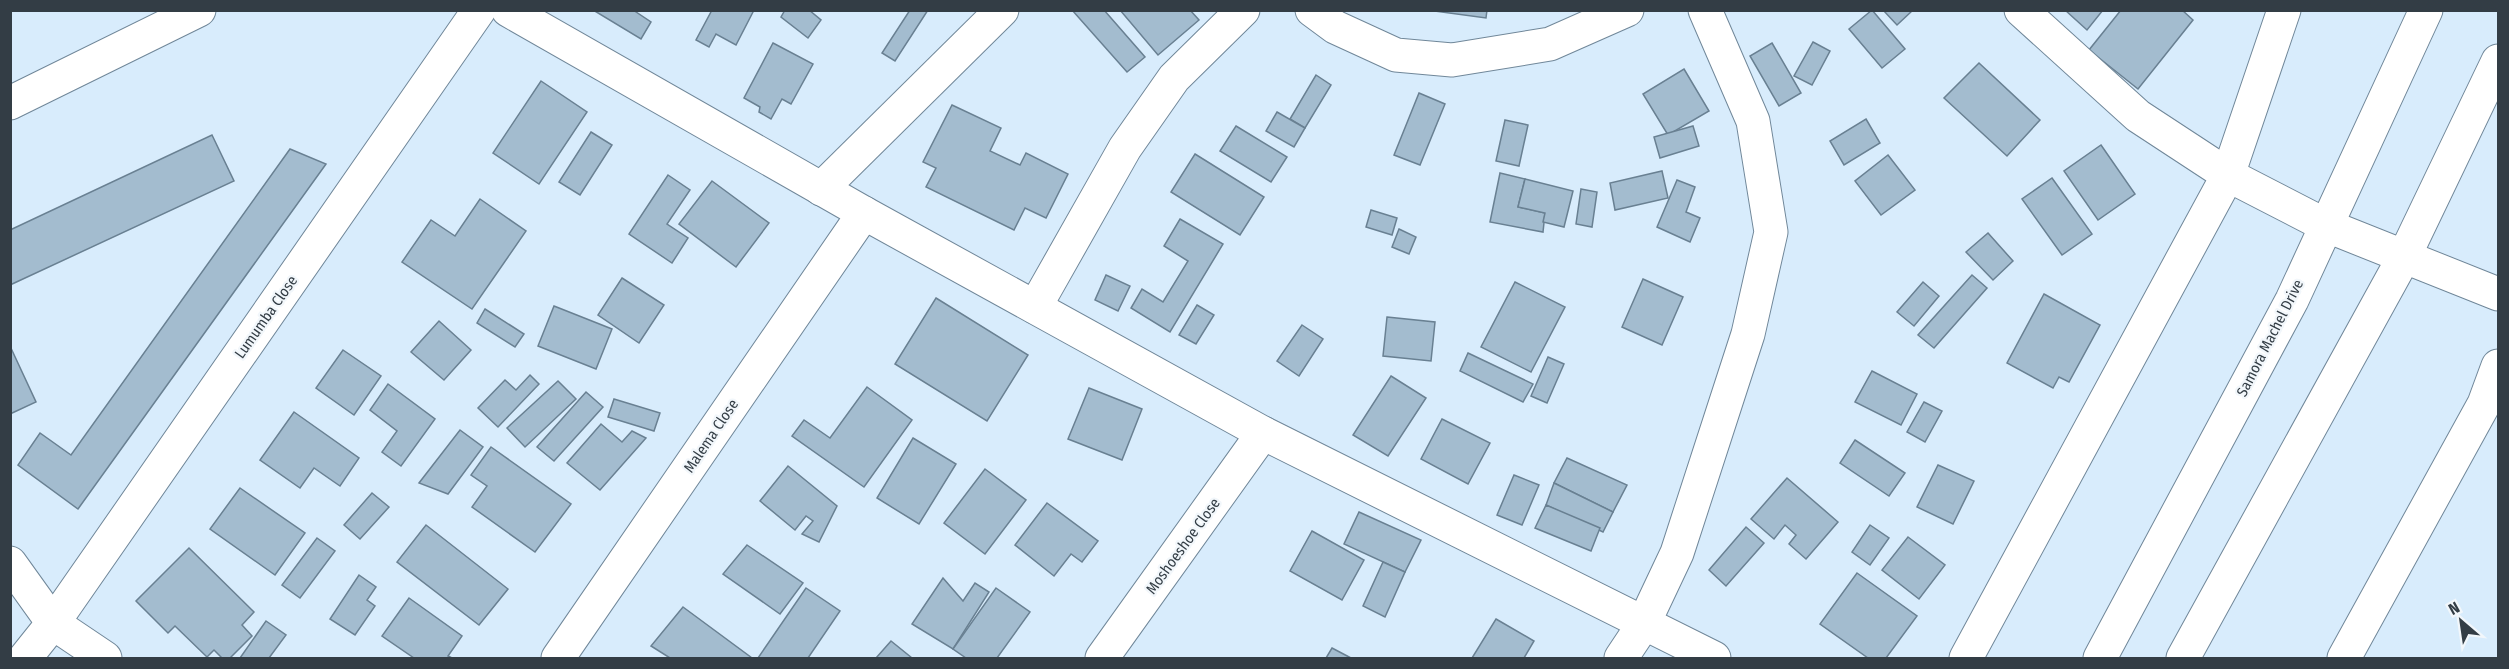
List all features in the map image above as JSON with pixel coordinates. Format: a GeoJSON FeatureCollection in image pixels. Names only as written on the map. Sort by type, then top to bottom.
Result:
{"type":"FeatureCollection","features":[{"type":"Feature","properties":{"kind":"street"},"geometry":{"type":"LineString","coordinates":[[10,103],[199,10]]}},
{"type":"Feature","properties":{"kind":"street","name":"Lumumba Close"},"geometry":{"type":"LineString","coordinates":[[25,658],[53,623],[479,10]]}},
{"type":"Feature","properties":{"kind":"street"},"geometry":{"type":"LineString","coordinates":[[508,10],[864,213],[1263,433],[1643,625],[1714,658]]}},
{"type":"Feature","properties":{"kind":"street"},"geometry":{"type":"LineString","coordinates":[[822,189],[1002,10]]}},
{"type":"Feature","properties":{"kind":"street"},"geometry":{"type":"LineString","coordinates":[[1035,307],[1125,148],[1174,78],[1243,10]]}},
{"type":"Feature","properties":{"kind":"street"},"geometry":{"type":"LineString","coordinates":[[1312,10],[1335,27],[1396,55],[1452,60],[1550,44],[1627,10]]}},
{"type":"Feature","properties":{"kind":"street"},"geometry":{"type":"LineString","coordinates":[[1621,658],[1643,625],[1677,553],[1748,334],[1771,232],[1753,121],[1705,10]]}},
{"type":"Feature","properties":{"kind":"street"},"geometry":{"type":"LineString","coordinates":[[2021,10],[2138,116],[2228,175],[2325,225],[2499,294]]}},
{"type":"Feature","properties":{"kind":"street"},"geometry":{"type":"LineString","coordinates":[[1966,658],[2228,175],[2284,10]]}},
{"type":"Feature","properties":{"kind":"street","name":"Samora Machel Drive"},"geometry":{"type":"LineString","coordinates":[[2100,658],[2292,300],[2427,10]]}},
{"type":"Feature","properties":{"kind":"street"},"geometry":{"type":"LineString","coordinates":[[2183,658],[2404,257],[2499,61]]}},
{"type":"Feature","properties":{"kind":"street","name":"Malema Close"},"geometry":{"type":"LineString","coordinates":[[558,658],[864,213]]}},
{"type":"Feature","properties":{"kind":"street"},"geometry":{"type":"LineString","coordinates":[[2344,658],[2484,404],[2499,366]]}},
{"type":"Feature","properties":{"kind":"street","name":"Moshoeshoe Close"},"geometry":{"type":"LineString","coordinates":[[1102,658],[1263,433]]}},
{"type":"Feature","properties":{"kind":"street"},"geometry":{"type":"LineString","coordinates":[[10,563],[53,623],[105,658]]}},
{"type":"Feature","properties":{"kind":"building"},"geometry":{"type":"Polygon","coordinates":[[[593,10],[633,10],[651,22],[641,39],[593,10]]]}},
{"type":"Feature","properties":{"kind":"building"},"geometry":{"type":"Polygon","coordinates":[[[712,10],[754,10],[736,45],[716,34],[709,47],[696,40],[712,10]]]}},
{"type":"Feature","properties":{"kind":"building"},"geometry":{"type":"Polygon","coordinates":[[[785,10],[809,10],[821,20],[808,38],[781,17],[785,10]]]}},
{"type":"Feature","properties":{"kind":"building"},"geometry":{"type":"Polygon","coordinates":[[[910,10],[928,10],[895,61],[882,53],[910,10]]]}},
{"type":"Feature","properties":{"kind":"building"},"geometry":{"type":"Polygon","coordinates":[[[1072,10],[1104,10],[1145,57],[1127,72],[1072,10]]]}},
{"type":"Feature","properties":{"kind":"building"},"geometry":{"type":"Polygon","coordinates":[[[1120,10],[1190,10],[1199,20],[1158,55],[1120,10]]]}},
{"type":"Feature","properties":{"kind":"building"},"geometry":{"type":"Polygon","coordinates":[[[1427,10],[1487,10],[1486,18],[1427,10]]]}},
{"type":"Feature","properties":{"kind":"building"},"geometry":{"type":"Polygon","coordinates":[[[1872,10],[1905,49],[1882,68],[1849,29],[1872,10]]]}},
{"type":"Feature","properties":{"kind":"building"},"geometry":{"type":"Polygon","coordinates":[[[1883,10],[1913,10],[1897,25],[1883,10]]]}},
{"type":"Feature","properties":{"kind":"building"},"geometry":{"type":"Polygon","coordinates":[[[2065,10],[2103,10],[2087,30],[2065,10]]]}},
{"type":"Feature","properties":{"kind":"building"},"geometry":{"type":"Polygon","coordinates":[[[2121,10],[2182,10],[2193,20],[2138,89],[2089,50],[2121,10]]]}},
{"type":"Feature","properties":{"kind":"building"},"geometry":{"type":"Polygon","coordinates":[[[1813,42],[1830,51],[1812,85],[1794,76],[1813,42]]]}},
{"type":"Feature","properties":{"kind":"building"},"geometry":{"type":"Polygon","coordinates":[[[773,43],[813,64],[791,104],[782,99],[771,119],[759,112],[760,107],[744,98],[773,43]]]}},
{"type":"Feature","properties":{"kind":"building"},"geometry":{"type":"Polygon","coordinates":[[[1772,43],[1801,93],[1779,106],[1750,56],[1772,43]]]}},
{"type":"Feature","properties":{"kind":"building"},"geometry":{"type":"Polygon","coordinates":[[[1979,63],[2040,120],[2007,156],[1944,98],[1979,63]]]}},
{"type":"Feature","properties":{"kind":"building"},"geometry":{"type":"Polygon","coordinates":[[[1684,69],[1709,111],[1668,135],[1643,94],[1684,69]]]}},
{"type":"Feature","properties":{"kind":"building"},"geometry":{"type":"Polygon","coordinates":[[[1316,75],[1331,85],[1305,128],[1290,119],[1316,75]]]}},
{"type":"Feature","properties":{"kind":"building"},"geometry":{"type":"Polygon","coordinates":[[[541,81],[587,112],[539,184],[493,153],[541,81]]]}},
{"type":"Feature","properties":{"kind":"building"},"geometry":{"type":"Polygon","coordinates":[[[1419,93],[1445,104],[1420,165],[1394,155],[1419,93]]]}},
{"type":"Feature","properties":{"kind":"building"},"geometry":{"type":"Polygon","coordinates":[[[952,105],[1001,128],[990,151],[1020,165],[1026,153],[1068,174],[1046,218],[1025,208],[1014,230],[926,187],[936,168],[923,162],[952,105]]]}},
{"type":"Feature","properties":{"kind":"building"},"geometry":{"type":"Polygon","coordinates":[[[1277,112],[1305,128],[1294,147],[1266,131],[1277,112]]]}},
{"type":"Feature","properties":{"kind":"building"},"geometry":{"type":"Polygon","coordinates":[[[1866,119],[1880,143],[1844,165],[1830,141],[1866,119]]]}},
{"type":"Feature","properties":{"kind":"building"},"geometry":{"type":"Polygon","coordinates":[[[1505,120],[1528,125],[1519,166],[1496,161],[1505,120]]]}},
{"type":"Feature","properties":{"kind":"building"},"geometry":{"type":"Polygon","coordinates":[[[1236,126],[1287,157],[1271,182],[1220,151],[1236,126]]]}},
{"type":"Feature","properties":{"kind":"building"},"geometry":{"type":"Polygon","coordinates":[[[1693,126],[1699,146],[1660,158],[1654,137],[1693,126]]]}},
{"type":"Feature","properties":{"kind":"building"},"geometry":{"type":"Polygon","coordinates":[[[591,132],[612,145],[580,195],[559,182],[591,132]]]}},
{"type":"Feature","properties":{"kind":"building"},"geometry":{"type":"Polygon","coordinates":[[[212,135],[234,181],[10,285],[10,230],[212,135]]]}},
{"type":"Feature","properties":{"kind":"building"},"geometry":{"type":"Polygon","coordinates":[[[2101,145],[2135,194],[2098,220],[2064,171],[2101,145]]]}},
{"type":"Feature","properties":{"kind":"building"},"geometry":{"type":"Polygon","coordinates":[[[290,149],[326,164],[78,509],[18,465],[40,433],[71,455],[290,149]]]}},
{"type":"Feature","properties":{"kind":"building"},"geometry":{"type":"Polygon","coordinates":[[[1195,154],[1264,197],[1240,235],[1171,192],[1195,154]]]}},
{"type":"Feature","properties":{"kind":"building"},"geometry":{"type":"Polygon","coordinates":[[[1888,155],[1915,190],[1881,215],[1855,181],[1888,155]]]}},
{"type":"Feature","properties":{"kind":"building"},"geometry":{"type":"Polygon","coordinates":[[[1662,171],[1668,198],[1615,210],[1610,183],[1662,171]]]}},
{"type":"Feature","properties":{"kind":"building"},"geometry":{"type":"Polygon","coordinates":[[[1500,173],[1525,179],[1518,207],[1545,213],[1543,232],[1490,222],[1500,173]]]}},
{"type":"Feature","properties":{"kind":"building"},"geometry":{"type":"Polygon","coordinates":[[[668,175],[690,190],[667,224],[688,238],[672,263],[629,234],[668,175]]]}},
{"type":"Feature","properties":{"kind":"building"},"geometry":{"type":"Polygon","coordinates":[[[2052,178],[2092,234],[2062,255],[2022,199],[2052,178]]]}},
{"type":"Feature","properties":{"kind":"building"},"geometry":{"type":"Polygon","coordinates":[[[1525,179],[1573,191],[1564,227],[1543,222],[1545,213],[1518,207],[1525,179]]]}},
{"type":"Feature","properties":{"kind":"building"},"geometry":{"type":"Polygon","coordinates":[[[1677,180],[1695,187],[1686,212],[1700,218],[1690,242],[1657,227],[1677,180]]]}},
{"type":"Feature","properties":{"kind":"building"},"geometry":{"type":"Polygon","coordinates":[[[712,181],[769,223],[736,267],[679,224],[712,181]]]}},
{"type":"Feature","properties":{"kind":"building"},"geometry":{"type":"Polygon","coordinates":[[[1581,189],[1597,192],[1592,227],[1576,224],[1581,189]]]}},
{"type":"Feature","properties":{"kind":"building"},"geometry":{"type":"Polygon","coordinates":[[[480,199],[526,231],[472,309],[402,262],[431,220],[455,236],[480,199]]]}},
{"type":"Feature","properties":{"kind":"building"},"geometry":{"type":"Polygon","coordinates":[[[1371,210],[1397,218],[1392,235],[1366,227],[1371,210]]]}},
{"type":"Feature","properties":{"kind":"building"},"geometry":{"type":"Polygon","coordinates":[[[1180,219],[1223,244],[1170,332],[1131,308],[1142,289],[1163,302],[1188,261],[1164,246],[1180,219]]]}},
{"type":"Feature","properties":{"kind":"building"},"geometry":{"type":"Polygon","coordinates":[[[1399,229],[1416,237],[1409,254],[1392,247],[1399,229]]]}},
{"type":"Feature","properties":{"kind":"building"},"geometry":{"type":"Polygon","coordinates":[[[1988,233],[2013,261],[1993,280],[1966,252],[1988,233]]]}},
{"type":"Feature","properties":{"kind":"building"},"geometry":{"type":"Polygon","coordinates":[[[1106,275],[1130,286],[1118,311],[1095,300],[1106,275]]]}},
{"type":"Feature","properties":{"kind":"building"},"geometry":{"type":"Polygon","coordinates":[[[1972,275],[1987,288],[1934,348],[1918,335],[1972,275]]]}},
{"type":"Feature","properties":{"kind":"building"},"geometry":{"type":"Polygon","coordinates":[[[622,278],[664,305],[639,343],[598,315],[622,278]]]}},
{"type":"Feature","properties":{"kind":"building"},"geometry":{"type":"Polygon","coordinates":[[[1643,279],[1683,297],[1662,345],[1622,327],[1643,279]]]}},
{"type":"Feature","properties":{"kind":"building"},"geometry":{"type":"Polygon","coordinates":[[[1515,282],[1565,307],[1531,372],[1481,347],[1515,282]]]}},
{"type":"Feature","properties":{"kind":"building"},"geometry":{"type":"Polygon","coordinates":[[[1923,282],[1939,296],[1914,326],[1897,312],[1923,282]]]}},
{"type":"Feature","properties":{"kind":"building"},"geometry":{"type":"Polygon","coordinates":[[[2044,294],[2100,325],[2069,382],[2059,377],[2053,388],[2007,363],[2044,294]]]}},
{"type":"Feature","properties":{"kind":"building"},"geometry":{"type":"Polygon","coordinates":[[[936,298],[1028,355],[987,421],[895,364],[936,298]]]}},
{"type":"Feature","properties":{"kind":"building"},"geometry":{"type":"Polygon","coordinates":[[[1197,305],[1214,315],[1196,344],[1179,335],[1197,305]]]}},
{"type":"Feature","properties":{"kind":"building"},"geometry":{"type":"Polygon","coordinates":[[[554,306],[612,329],[596,369],[538,346],[554,306]]]}},
{"type":"Feature","properties":{"kind":"building"},"geometry":{"type":"Polygon","coordinates":[[[485,309],[524,334],[515,347],[477,323],[485,309]]]}},
{"type":"Feature","properties":{"kind":"building"},"geometry":{"type":"Polygon","coordinates":[[[1387,317],[1435,322],[1431,361],[1383,356],[1387,317]]]}},
{"type":"Feature","properties":{"kind":"building"},"geometry":{"type":"Polygon","coordinates":[[[439,321],[471,350],[444,380],[411,352],[439,321]]]}},
{"type":"Feature","properties":{"kind":"building"},"geometry":{"type":"Polygon","coordinates":[[[1302,325],[1323,339],[1299,376],[1277,361],[1302,325]]]}},
{"type":"Feature","properties":{"kind":"building"},"geometry":{"type":"Polygon","coordinates":[[[10,346],[36,402],[10,414],[10,346]]]}},
{"type":"Feature","properties":{"kind":"building"},"geometry":{"type":"Polygon","coordinates":[[[343,350],[381,376],[354,415],[316,388],[343,350]]]}},
{"type":"Feature","properties":{"kind":"building"},"geometry":{"type":"Polygon","coordinates":[[[1468,353],[1533,384],[1523,402],[1460,371],[1468,353]]]}},
{"type":"Feature","properties":{"kind":"building"},"geometry":{"type":"Polygon","coordinates":[[[1548,357],[1564,364],[1547,403],[1531,396],[1548,357]]]}},
{"type":"Feature","properties":{"kind":"building"},"geometry":{"type":"Polygon","coordinates":[[[1872,371],[1917,394],[1901,425],[1855,402],[1872,371]]]}},
{"type":"Feature","properties":{"kind":"building"},"geometry":{"type":"Polygon","coordinates":[[[530,375],[539,384],[498,427],[478,408],[505,380],[516,390],[530,375]]]}},
{"type":"Feature","properties":{"kind":"building"},"geometry":{"type":"Polygon","coordinates":[[[1391,376],[1426,398],[1388,456],[1353,435],[1391,376]]]}},
{"type":"Feature","properties":{"kind":"building"},"geometry":{"type":"Polygon","coordinates":[[[558,381],[576,399],[525,447],[507,428],[558,381]]]}},
{"type":"Feature","properties":{"kind":"building"},"geometry":{"type":"Polygon","coordinates":[[[388,384],[435,419],[401,466],[382,452],[397,431],[370,410],[388,384]]]}},
{"type":"Feature","properties":{"kind":"building"},"geometry":{"type":"Polygon","coordinates":[[[867,387],[912,420],[864,487],[792,436],[804,420],[830,438],[867,387]]]}},
{"type":"Feature","properties":{"kind":"building"},"geometry":{"type":"Polygon","coordinates":[[[1089,388],[1142,409],[1122,460],[1068,439],[1089,388]]]}},
{"type":"Feature","properties":{"kind":"building"},"geometry":{"type":"Polygon","coordinates":[[[586,392],[603,407],[554,461],[537,447],[586,392]]]}},
{"type":"Feature","properties":{"kind":"building"},"geometry":{"type":"Polygon","coordinates":[[[614,399],[660,413],[654,431],[608,417],[614,399]]]}},
{"type":"Feature","properties":{"kind":"building"},"geometry":{"type":"Polygon","coordinates":[[[1924,402],[1942,411],[1925,442],[1907,432],[1924,402]]]}},
{"type":"Feature","properties":{"kind":"building"},"geometry":{"type":"Polygon","coordinates":[[[294,412],[359,458],[340,486],[314,468],[300,488],[260,460],[294,412]]]}},
{"type":"Feature","properties":{"kind":"building"},"geometry":{"type":"Polygon","coordinates":[[[1442,419],[1490,443],[1468,484],[1421,459],[1442,419]]]}},
{"type":"Feature","properties":{"kind":"building"},"geometry":{"type":"Polygon","coordinates":[[[601,424],[622,442],[632,431],[646,438],[600,490],[567,463],[601,424]]]}},
{"type":"Feature","properties":{"kind":"building"},"geometry":{"type":"Polygon","coordinates":[[[460,430],[483,447],[448,494],[419,483],[460,430]]]}},
{"type":"Feature","properties":{"kind":"building"},"geometry":{"type":"Polygon","coordinates":[[[913,438],[956,464],[919,524],[877,498],[913,438]]]}},
{"type":"Feature","properties":{"kind":"building"},"geometry":{"type":"Polygon","coordinates":[[[1855,440],[1905,473],[1889,496],[1840,463],[1855,440]]]}},
{"type":"Feature","properties":{"kind":"building"},"geometry":{"type":"Polygon","coordinates":[[[491,447],[571,504],[535,552],[472,507],[487,486],[471,475],[491,447]]]}},
{"type":"Feature","properties":{"kind":"building"},"geometry":{"type":"Polygon","coordinates":[[[1567,458],[1627,485],[1613,512],[1554,483],[1567,458]]]}},
{"type":"Feature","properties":{"kind":"building"},"geometry":{"type":"Polygon","coordinates":[[[1938,465],[1974,481],[1953,524],[1917,507],[1938,465]]]}},
{"type":"Feature","properties":{"kind":"building"},"geometry":{"type":"Polygon","coordinates":[[[788,466],[837,506],[819,542],[802,534],[813,521],[806,516],[795,530],[760,501],[788,466]]]}},
{"type":"Feature","properties":{"kind":"building"},"geometry":{"type":"Polygon","coordinates":[[[985,469],[1026,500],[985,554],[944,523],[985,469]]]}},
{"type":"Feature","properties":{"kind":"building"},"geometry":{"type":"Polygon","coordinates":[[[1514,475],[1539,485],[1522,525],[1497,515],[1514,475]]]}},
{"type":"Feature","properties":{"kind":"building"},"geometry":{"type":"Polygon","coordinates":[[[1787,478],[1838,522],[1806,559],[1789,544],[1796,535],[1785,525],[1774,539],[1751,519],[1787,478]]]}},
{"type":"Feature","properties":{"kind":"building"},"geometry":{"type":"Polygon","coordinates":[[[1554,483],[1613,512],[1603,532],[1546,505],[1554,483]]]}},
{"type":"Feature","properties":{"kind":"building"},"geometry":{"type":"Polygon","coordinates":[[[240,488],[305,533],[275,575],[210,529],[240,488]]]}},
{"type":"Feature","properties":{"kind":"building"},"geometry":{"type":"Polygon","coordinates":[[[372,493],[389,507],[360,539],[344,525],[372,493]]]}},
{"type":"Feature","properties":{"kind":"building"},"geometry":{"type":"Polygon","coordinates":[[[1047,503],[1098,541],[1082,562],[1071,554],[1054,576],[1015,545],[1047,503]]]}},
{"type":"Feature","properties":{"kind":"building"},"geometry":{"type":"Polygon","coordinates":[[[1546,505],[1600,528],[1591,551],[1535,528],[1546,505]]]}},
{"type":"Feature","properties":{"kind":"building"},"geometry":{"type":"Polygon","coordinates":[[[1359,512],[1421,540],[1405,572],[1344,544],[1359,512]]]}},
{"type":"Feature","properties":{"kind":"building"},"geometry":{"type":"Polygon","coordinates":[[[426,525],[508,589],[479,625],[397,562],[426,525]]]}},
{"type":"Feature","properties":{"kind":"building"},"geometry":{"type":"Polygon","coordinates":[[[1870,525],[1889,538],[1870,565],[1852,552],[1870,525]]]}},
{"type":"Feature","properties":{"kind":"building"},"geometry":{"type":"Polygon","coordinates":[[[1746,527],[1764,543],[1726,586],[1709,570],[1746,527]]]}},
{"type":"Feature","properties":{"kind":"building"},"geometry":{"type":"Polygon","coordinates":[[[1312,531],[1364,560],[1342,600],[1290,571],[1312,531]]]}},
{"type":"Feature","properties":{"kind":"building"},"geometry":{"type":"Polygon","coordinates":[[[1908,537],[1945,565],[1919,599],[1882,570],[1908,537]]]}},
{"type":"Feature","properties":{"kind":"building"},"geometry":{"type":"Polygon","coordinates":[[[317,538],[335,551],[300,598],[282,585],[317,538]]]}},
{"type":"Feature","properties":{"kind":"building"},"geometry":{"type":"Polygon","coordinates":[[[747,545],[803,583],[780,614],[723,574],[747,545]]]}},
{"type":"Feature","properties":{"kind":"building"},"geometry":{"type":"Polygon","coordinates":[[[189,548],[254,612],[242,625],[252,636],[230,658],[222,658],[214,650],[207,657],[175,626],[168,633],[136,601],[189,548]]]}},
{"type":"Feature","properties":{"kind":"building"},"geometry":{"type":"Polygon","coordinates":[[[1383,562],[1405,572],[1385,617],[1363,606],[1383,562]]]}},
{"type":"Feature","properties":{"kind":"building"},"geometry":{"type":"Polygon","coordinates":[[[1857,573],[1917,616],[1886,658],[1868,658],[1820,624],[1857,573]]]}},
{"type":"Feature","properties":{"kind":"building"},"geometry":{"type":"Polygon","coordinates":[[[359,575],[376,587],[367,600],[375,606],[355,635],[330,619],[359,575]]]}},
{"type":"Feature","properties":{"kind":"building"},"geometry":{"type":"Polygon","coordinates":[[[943,578],[963,601],[975,583],[989,592],[953,649],[912,624],[943,578]]]}},
{"type":"Feature","properties":{"kind":"building"},"geometry":{"type":"Polygon","coordinates":[[[806,588],[840,611],[808,658],[758,658],[806,588]]]}},
{"type":"Feature","properties":{"kind":"building"},"geometry":{"type":"Polygon","coordinates":[[[996,588],[1030,612],[997,658],[966,658],[953,649],[996,588]]]}},
{"type":"Feature","properties":{"kind":"building"},"geometry":{"type":"Polygon","coordinates":[[[409,598],[462,636],[448,656],[452,658],[414,658],[382,636],[409,598]]]}},
{"type":"Feature","properties":{"kind":"building"},"geometry":{"type":"Polygon","coordinates":[[[683,607],[752,658],[670,658],[651,646],[683,607]]]}},
{"type":"Feature","properties":{"kind":"building"},"geometry":{"type":"Polygon","coordinates":[[[1496,619],[1534,641],[1524,658],[1472,658],[1496,619]]]}},
{"type":"Feature","properties":{"kind":"building"},"geometry":{"type":"Polygon","coordinates":[[[266,621],[286,635],[269,658],[240,658],[266,621]]]}},
{"type":"Feature","properties":{"kind":"building"},"geometry":{"type":"Polygon","coordinates":[[[891,641],[912,658],[876,658],[891,641]]]}},
{"type":"Feature","properties":{"kind":"building"},"geometry":{"type":"Polygon","coordinates":[[[1332,648],[1351,658],[1326,658],[1332,648]]]}}]}
